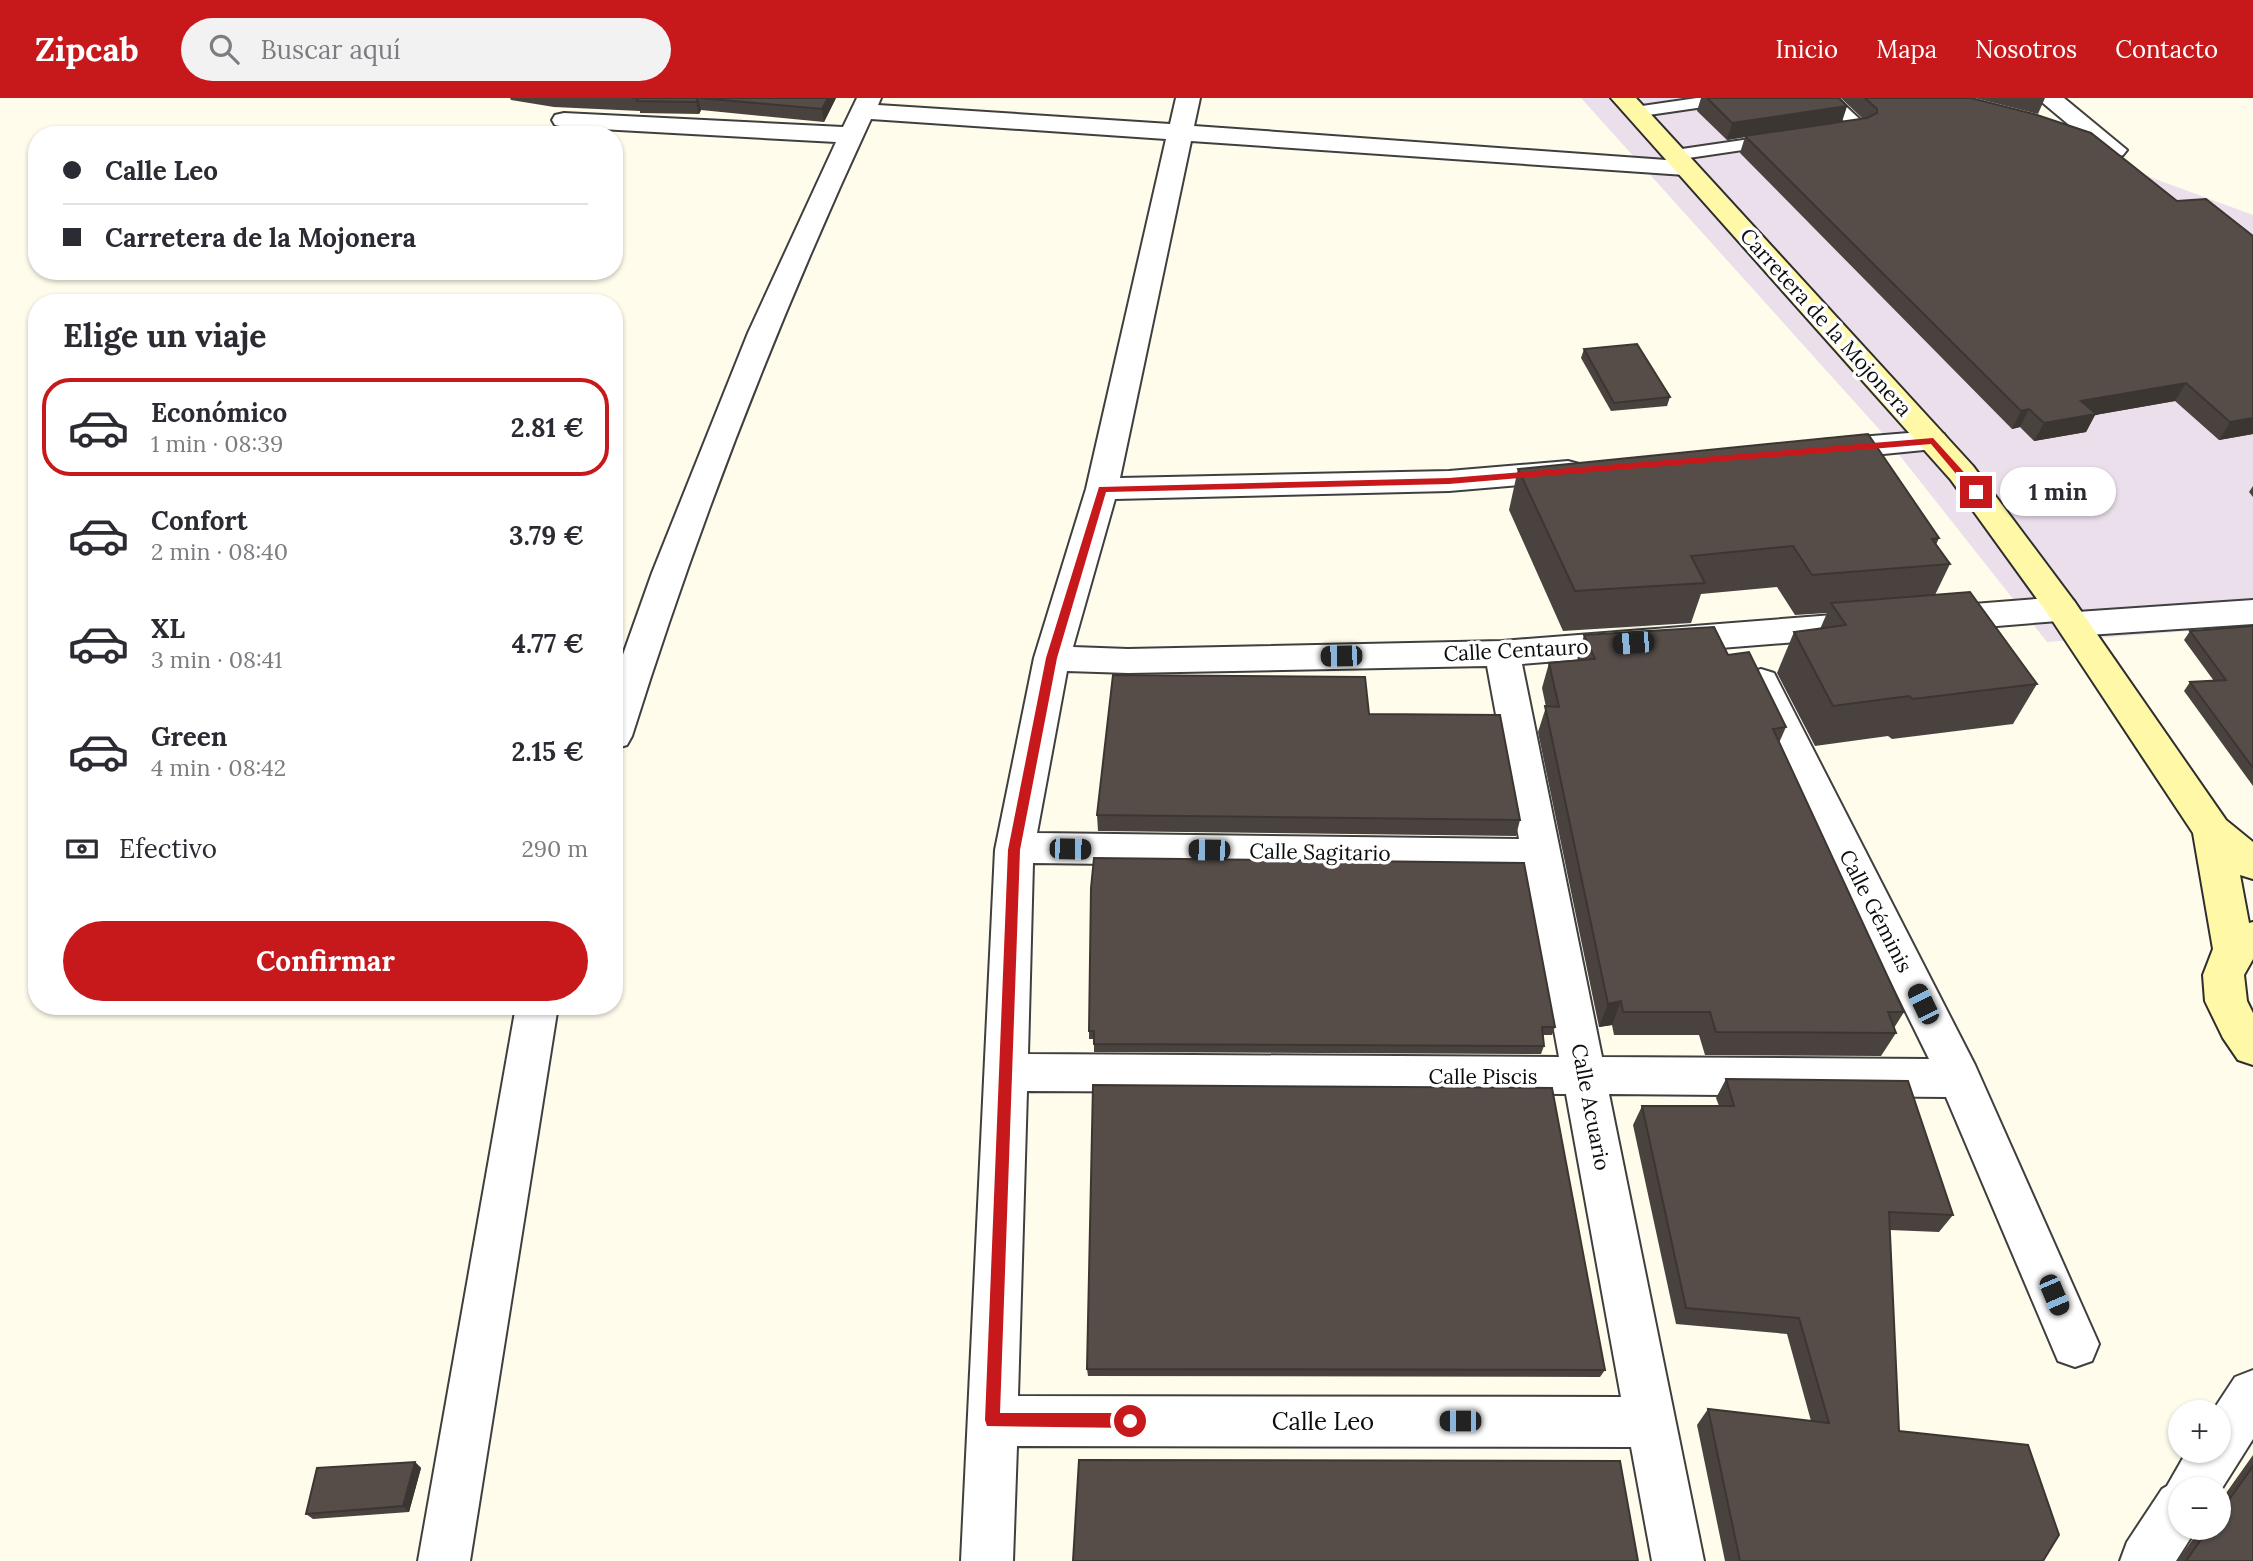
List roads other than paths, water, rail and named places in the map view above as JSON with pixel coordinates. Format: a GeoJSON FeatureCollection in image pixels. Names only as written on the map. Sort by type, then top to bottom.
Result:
{"type":"FeatureCollection","features":[{"type":"Feature","properties":{"kind":"street"},"geometry":{"type":"LineString","coordinates":[[2049,98],[2114,150],[2049,129]]}},
{"type":"Feature","properties":{"kind":"street","name":"Carretera de la Mojonera"},"geometry":{"type":"LineString","coordinates":[[1629,105],[1962,473],[2068,617],[2212,830],[2253,864]]}},
{"type":"Feature","properties":{"kind":"street"},"geometry":{"type":"LineString","coordinates":[[564,120],[861,115],[1184,115],[1680,161]]}},
{"type":"Feature","properties":{"kind":"street"},"geometry":{"type":"LineString","coordinates":[[623,707],[651,617],[733,402],[861,115]]}},
{"type":"Feature","properties":{"kind":"street"},"geometry":{"type":"LineString","coordinates":[[987,1561],[1015,848],[1052,658],[1102,489],[1184,115]]}},
{"type":"Feature","properties":{"kind":"street"},"geometry":{"type":"LineString","coordinates":[[1795,452],[1933,441]]}},
{"type":"Feature","properties":{"kind":"street"},"geometry":{"type":"LineString","coordinates":[[1102,489],[1449,481],[1601,469]]}},
{"type":"Feature","properties":{"kind":"street","name":"Calle Centauro"},"geometry":{"type":"LineString","coordinates":[[1052,658],[1128,661],[1502,653],[1738,635],[2068,617],[2253,612]]}},
{"type":"Feature","properties":{"kind":"street","name":"Calle Géminis"},"geometry":{"type":"LineString","coordinates":[[1738,635],[1960,1078],[2075,1344]]}},
{"type":"Feature","properties":{"kind":"street","name":"Calle Acuario"},"geometry":{"type":"LineString","coordinates":[[1502,653],[1678,1561]]}},
{"type":"Feature","properties":{"kind":"street","name":"Carretera de la Mojonera"},"geometry":{"type":"LineString","coordinates":[[2212,830],[2244,944]]}},
{"type":"Feature","properties":{"kind":"street","name":"Calle Sagitario"},"geometry":{"type":"LineString","coordinates":[[1015,848],[1541,854]]}},
{"type":"Feature","properties":{"kind":"street"},"geometry":{"type":"LineString","coordinates":[[2244,944],[2224,971],[2223,996],[2235,1023],[2253,1047]]}},
{"type":"Feature","properties":{"kind":"street"},"geometry":{"type":"LineString","coordinates":[[444,1561],[535,1015]]}},
{"type":"Feature","properties":{"kind":"street","name":"Calle Piscis"},"geometry":{"type":"LineString","coordinates":[[1005,1072],[1960,1078]]}},
{"type":"Feature","properties":{"kind":"street"},"geometry":{"type":"LineString","coordinates":[[2231,1429],[2253,1394]]}},
{"type":"Feature","properties":{"kind":"street","name":"Calle Leo"},"geometry":{"type":"LineString","coordinates":[[993,1420],[1653,1422]]}},
{"type":"Feature","properties":{"kind":"street"},"geometry":{"type":"LineString","coordinates":[[2146,1561],[2168,1526]]}},
{"type":"Feature","properties":{"kind":"lane"},"geometry":{"type":"LineString","coordinates":[[1629,105],[1731,98]]}},
{"type":"Feature","properties":{"kind":"lane"},"geometry":{"type":"LineString","coordinates":[[1821,134],[1861,128],[1827,98]]}},
{"type":"Feature","properties":{"kind":"lane"},"geometry":{"type":"LineString","coordinates":[[1680,161],[1794,138]]}}]}
